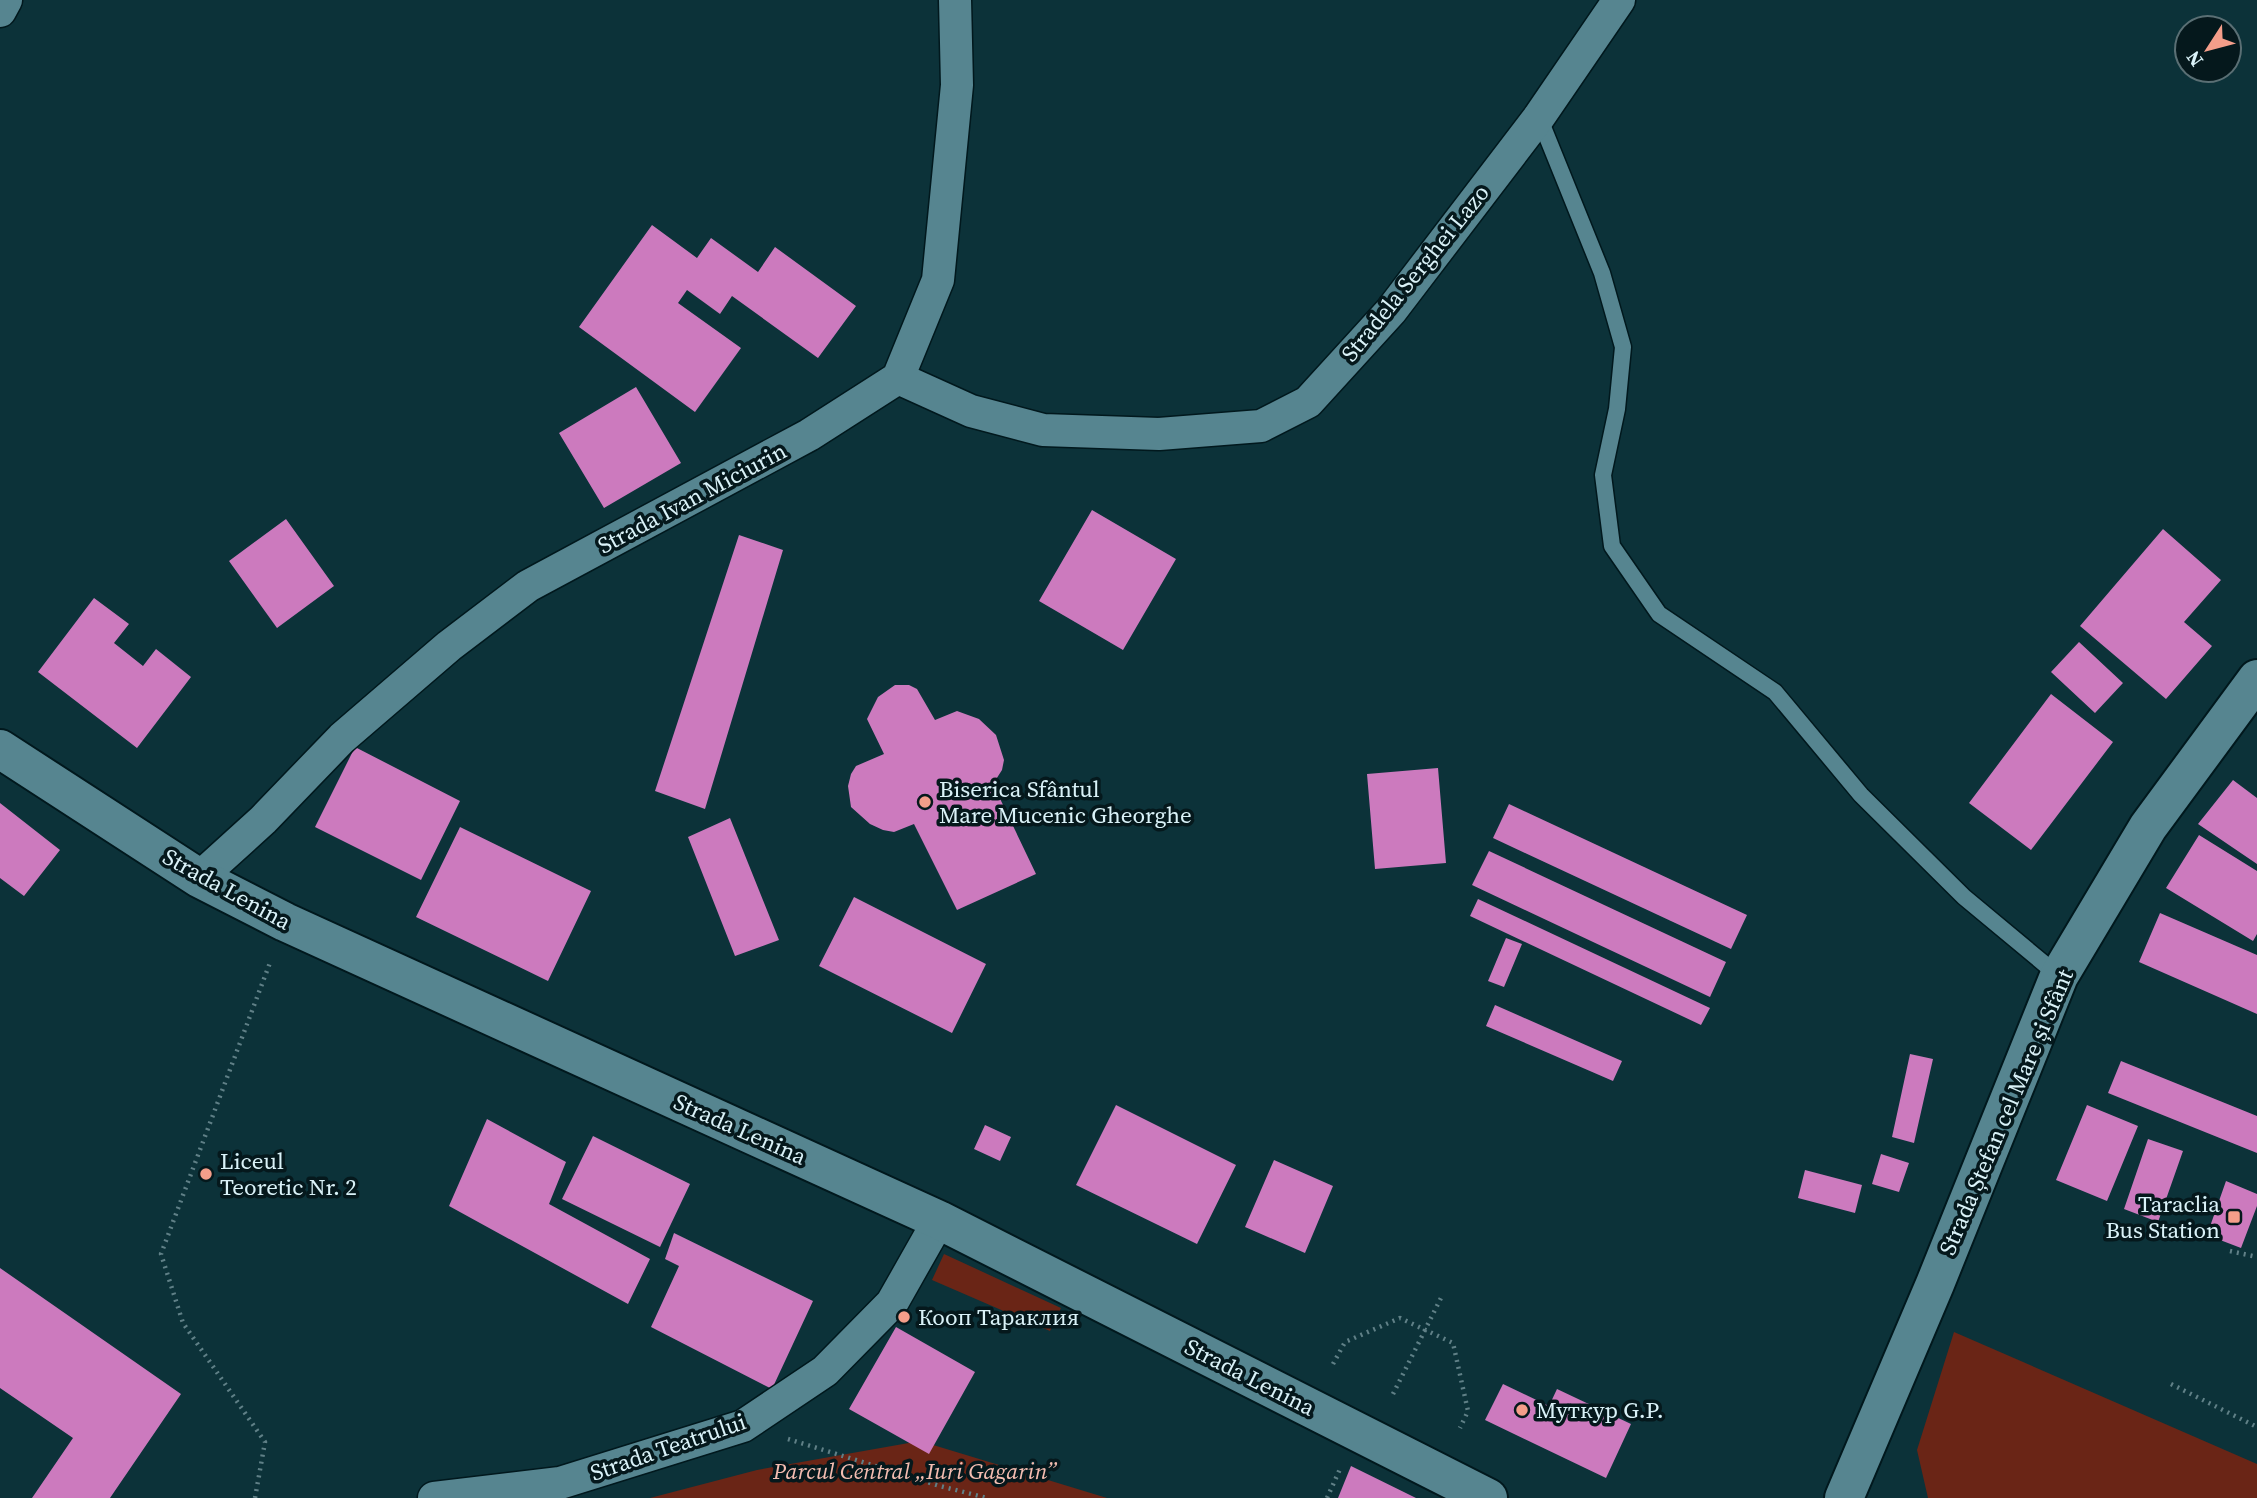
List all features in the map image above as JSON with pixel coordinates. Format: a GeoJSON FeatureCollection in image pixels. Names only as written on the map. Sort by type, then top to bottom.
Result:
{"type":"FeatureCollection","features":[{"type":"Feature","properties":{"kind":"street"},"geometry":{"type":"LineString","coordinates":[[0,11],[6,0]]}},
{"type":"Feature","properties":{"kind":"street"},"geometry":{"type":"LineString","coordinates":[[898,378],[938,280],[957,85],[955,0]]}},
{"type":"Feature","properties":{"kind":"street","name":"Stradela Serghei Lazo"},"geometry":{"type":"LineString","coordinates":[[898,378],[971,411],[1043,430],[1159,433],[1261,426],[1308,402],[1391,311],[1539,117],[1619,0]]}},
{"type":"Feature","properties":{"kind":"street","name":"Strada Ivan Miciurin"},"geometry":{"type":"LineString","coordinates":[[199,878],[263,820],[342,738],[449,646],[528,586],[809,435],[898,378]]}},
{"type":"Feature","properties":{"kind":"street","name":"Strada Ștefan cel Mare și Sfânt"},"geometry":{"type":"LineString","coordinates":[[1844,1498],[1935,1284],[2059,976],[2148,827],[2257,679]]}},
{"type":"Feature","properties":{"kind":"street","name":"Strada Lenina"},"geometry":{"type":"LineString","coordinates":[[0,749],[199,878],[285,922],[939,1220],[1488,1498]]}},
{"type":"Feature","properties":{"kind":"street","name":"Strada Teatrului"},"geometry":{"type":"LineString","coordinates":[[434,1498],[560,1483],[743,1426],[825,1371],[892,1303],[939,1220]]}},
{"type":"Feature","properties":{"kind":"lane"},"geometry":{"type":"LineString","coordinates":[[1539,117],[1602,273],[1623,346],[1617,409],[1603,475],[1612,546],[1659,614],[1775,692],[1861,795],[1964,897],[2059,976]]}},
{"type":"Feature","properties":{"kind":"path"},"geometry":{"type":"LineString","coordinates":[[255,1498],[265,1442],[183,1323],[161,1254],[285,922]]}},
{"type":"Feature","properties":{"kind":"path"},"geometry":{"type":"LineString","coordinates":[[2230,1251],[2257,1256]]}},
{"type":"Feature","properties":{"kind":"path"},"geometry":{"type":"LineString","coordinates":[[1393,1394],[1442,1296]]}},
{"type":"Feature","properties":{"kind":"path"},"geometry":{"type":"LineString","coordinates":[[1333,1364],[1345,1342],[1400,1318],[1453,1343],[1468,1411],[1460,1428]]}},
{"type":"Feature","properties":{"kind":"path"},"geometry":{"type":"LineString","coordinates":[[2171,1384],[2257,1427]]}},
{"type":"Feature","properties":{"kind":"path"},"geometry":{"type":"LineString","coordinates":[[743,1426],[988,1498]]}},
{"type":"Feature","properties":{"kind":"path"},"geometry":{"type":"LineString","coordinates":[[1327,1498],[1345,1458]]}},
{"type":"Feature","properties":{"kind":"green space"},"geometry":{"type":"Polygon","coordinates":[[[944,1254],[1061,1308],[1050,1331],[932,1280],[944,1254]]]}},
{"type":"Feature","properties":{"kind":"green space"},"geometry":{"type":"Polygon","coordinates":[[[1954,1332],[2257,1464],[2257,1498],[1928,1498],[1917,1450],[1954,1332]]]}},
{"type":"Feature","properties":{"kind":"green space","name":"Parcul Central „Iuri Gagarin”"},"geometry":{"type":"Polygon","coordinates":[[[920,1441],[1107,1498],[650,1498],[757,1470],[920,1441]]]}},
{"type":"Feature","properties":{"kind":"building"},"geometry":{"type":"Polygon","coordinates":[[[652,225],[697,258],[711,238],[758,272],[775,247],[856,306],[818,358],[732,296],[720,314],[687,290],[678,303],[741,348],[695,412],[579,327],[652,225]]]}},
{"type":"Feature","properties":{"kind":"building"},"geometry":{"type":"Polygon","coordinates":[[[636,387],[681,463],[604,508],[559,433],[636,387]]]}},
{"type":"Feature","properties":{"kind":"building"},"geometry":{"type":"Polygon","coordinates":[[[1092,510],[1176,559],[1123,650],[1039,601],[1092,510]]]}},
{"type":"Feature","properties":{"kind":"building"},"geometry":{"type":"Polygon","coordinates":[[[286,519],[334,586],[277,628],[229,561],[286,519]]]}},
{"type":"Feature","properties":{"kind":"building"},"geometry":{"type":"Polygon","coordinates":[[[2163,529],[2221,580],[2184,622],[2212,646],[2166,699],[2080,626],[2163,529]]]}},
{"type":"Feature","properties":{"kind":"building"},"geometry":{"type":"Polygon","coordinates":[[[739,535],[783,550],[705,809],[655,791],[739,535]]]}},
{"type":"Feature","properties":{"kind":"building"},"geometry":{"type":"Polygon","coordinates":[[[94,598],[129,624],[114,643],[143,666],[156,649],[191,677],[137,748],[38,672],[94,598]]]}},
{"type":"Feature","properties":{"kind":"building"},"geometry":{"type":"Polygon","coordinates":[[[2079,642],[2123,683],[2095,713],[2051,672],[2079,642]]]}},
{"type":"Feature","properties":{"kind":"building","name":"Biserica Sfântul Mare Mucenic Gheorghe"},"geometry":{"type":"Polygon","coordinates":[[[895,685],[909,685],[917,689],[935,720],[957,711],[979,719],[996,735],[1004,760],[1002,770],[993,784],[1036,874],[957,910],[914,824],[894,832],[883,830],[870,824],[851,807],[848,786],[851,774],[856,766],[884,754],[867,719],[878,697],[895,685]]]}},
{"type":"Feature","properties":{"kind":"building"},"geometry":{"type":"Polygon","coordinates":[[[2051,694],[2113,742],[2031,850],[1969,803],[2051,694]]]}},
{"type":"Feature","properties":{"kind":"building"},"geometry":{"type":"Polygon","coordinates":[[[355,747],[460,801],[421,880],[315,827],[355,747]]]}},
{"type":"Feature","properties":{"kind":"building"},"geometry":{"type":"Polygon","coordinates":[[[1438,768],[1446,863],[1375,869],[1367,774],[1438,768]]]}},
{"type":"Feature","properties":{"kind":"building"},"geometry":{"type":"Polygon","coordinates":[[[2233,780],[2257,798],[2257,864],[2198,824],[2233,780]]]}},
{"type":"Feature","properties":{"kind":"building"},"geometry":{"type":"Polygon","coordinates":[[[0,803],[60,850],[24,896],[0,878],[0,803]]]}},
{"type":"Feature","properties":{"kind":"building"},"geometry":{"type":"Polygon","coordinates":[[[1509,804],[1747,915],[1731,949],[1493,838],[1509,804]]]}},
{"type":"Feature","properties":{"kind":"building"},"geometry":{"type":"Polygon","coordinates":[[[730,818],[779,940],[735,956],[688,837],[730,818]]]}},
{"type":"Feature","properties":{"kind":"building"},"geometry":{"type":"Polygon","coordinates":[[[460,827],[591,891],[548,981],[416,917],[460,827]]]}},
{"type":"Feature","properties":{"kind":"building"},"geometry":{"type":"Polygon","coordinates":[[[2199,835],[2257,871],[2257,934],[2253,941],[2166,888],[2199,835]]]}},
{"type":"Feature","properties":{"kind":"building"},"geometry":{"type":"Polygon","coordinates":[[[1489,851],[1726,962],[1710,997],[1472,885],[1489,851]]]}},
{"type":"Feature","properties":{"kind":"building"},"geometry":{"type":"Polygon","coordinates":[[[854,897],[986,964],[952,1033],[819,966],[854,897]]]}},
{"type":"Feature","properties":{"kind":"building"},"geometry":{"type":"Polygon","coordinates":[[[1478,899],[1710,1008],[1701,1025],[1470,916],[1478,899]]]}},
{"type":"Feature","properties":{"kind":"building"},"geometry":{"type":"Polygon","coordinates":[[[2160,913],[2257,955],[2257,1014],[2139,962],[2160,913]]]}},
{"type":"Feature","properties":{"kind":"building"},"geometry":{"type":"Polygon","coordinates":[[[1506,938],[1522,944],[1504,987],[1488,981],[1506,938]]]}},
{"type":"Feature","properties":{"kind":"building"},"geometry":{"type":"Polygon","coordinates":[[[1495,1005],[1622,1061],[1613,1081],[1486,1026],[1495,1005]]]}},
{"type":"Feature","properties":{"kind":"building"},"geometry":{"type":"Polygon","coordinates":[[[1910,1054],[1933,1059],[1914,1143],[1892,1137],[1910,1054]]]}},
{"type":"Feature","properties":{"kind":"building"},"geometry":{"type":"Polygon","coordinates":[[[2121,1061],[2257,1116],[2257,1153],[2108,1093],[2121,1061]]]}},
{"type":"Feature","properties":{"kind":"building"},"geometry":{"type":"Polygon","coordinates":[[[1116,1105],[1236,1165],[1197,1244],[1076,1185],[1116,1105]]]}},
{"type":"Feature","properties":{"kind":"building"},"geometry":{"type":"Polygon","coordinates":[[[2087,1105],[2138,1126],[2107,1201],[2056,1180],[2087,1105]]]}},
{"type":"Feature","properties":{"kind":"building"},"geometry":{"type":"Polygon","coordinates":[[[487,1119],[566,1162],[549,1204],[650,1259],[628,1304],[449,1206],[487,1119]]]}},
{"type":"Feature","properties":{"kind":"building"},"geometry":{"type":"Polygon","coordinates":[[[985,1125],[1011,1137],[1000,1161],[974,1149],[985,1125]]]}},
{"type":"Feature","properties":{"kind":"building"},"geometry":{"type":"Polygon","coordinates":[[[593,1136],[690,1184],[660,1247],[562,1199],[593,1136]]]}},
{"type":"Feature","properties":{"kind":"building"},"geometry":{"type":"Polygon","coordinates":[[[2148,1139],[2183,1151],[2158,1222],[2124,1209],[2148,1139]]]}},
{"type":"Feature","properties":{"kind":"building"},"geometry":{"type":"Polygon","coordinates":[[[1881,1154],[1909,1163],[1899,1192],[1872,1184],[1881,1154]]]}},
{"type":"Feature","properties":{"kind":"building"},"geometry":{"type":"Polygon","coordinates":[[[1274,1160],[1333,1186],[1305,1253],[1245,1227],[1274,1160]]]}},
{"type":"Feature","properties":{"kind":"building"},"geometry":{"type":"Polygon","coordinates":[[[1805,1170],[1862,1185],[1855,1213],[1798,1198],[1805,1170]]]}},
{"type":"Feature","properties":{"kind":"building"},"geometry":{"type":"Polygon","coordinates":[[[2226,1181],[2257,1194],[2257,1206],[2241,1248],[2207,1235],[2226,1181]]]}},
{"type":"Feature","properties":{"kind":"building"},"geometry":{"type":"Polygon","coordinates":[[[674,1233],[813,1301],[772,1389],[651,1327],[679,1266],[665,1259],[674,1233]]]}},
{"type":"Feature","properties":{"kind":"building"},"geometry":{"type":"Polygon","coordinates":[[[0,1268],[181,1394],[110,1498],[32,1498],[73,1438],[0,1388],[0,1268]]]}},
{"type":"Feature","properties":{"kind":"building"},"geometry":{"type":"Polygon","coordinates":[[[896,1327],[975,1372],[929,1454],[849,1409],[896,1327]]]}},
{"type":"Feature","properties":{"kind":"building"},"geometry":{"type":"Polygon","coordinates":[[[1503,1384],[1549,1406],[1557,1389],[1631,1424],[1606,1478],[1485,1420],[1503,1384]]]}},
{"type":"Feature","properties":{"kind":"building"},"geometry":{"type":"Polygon","coordinates":[[[1351,1466],[1416,1498],[1338,1498],[1351,1466]]]}},
{"type":"Feature","properties":{"kind":"place","name":"Biserica Sfântul Mare Mucenic Gheorghe"},"geometry":{"type":"Point","coordinates":[925,802]}},
{"type":"Feature","properties":{"kind":"place","name":"Liceul Teoretic Nr. 2"},"geometry":{"type":"Point","coordinates":[206,1174]}},
{"type":"Feature","properties":{"kind":"place","name":"Taraclia Bus Station"},"geometry":{"type":"Point","coordinates":[2234,1217]}},
{"type":"Feature","properties":{"kind":"place","name":"Кооп Тараклия"},"geometry":{"type":"Point","coordinates":[904,1317]}},
{"type":"Feature","properties":{"kind":"place","name":"Муткур G.P."},"geometry":{"type":"Point","coordinates":[1522,1410]}}]}
